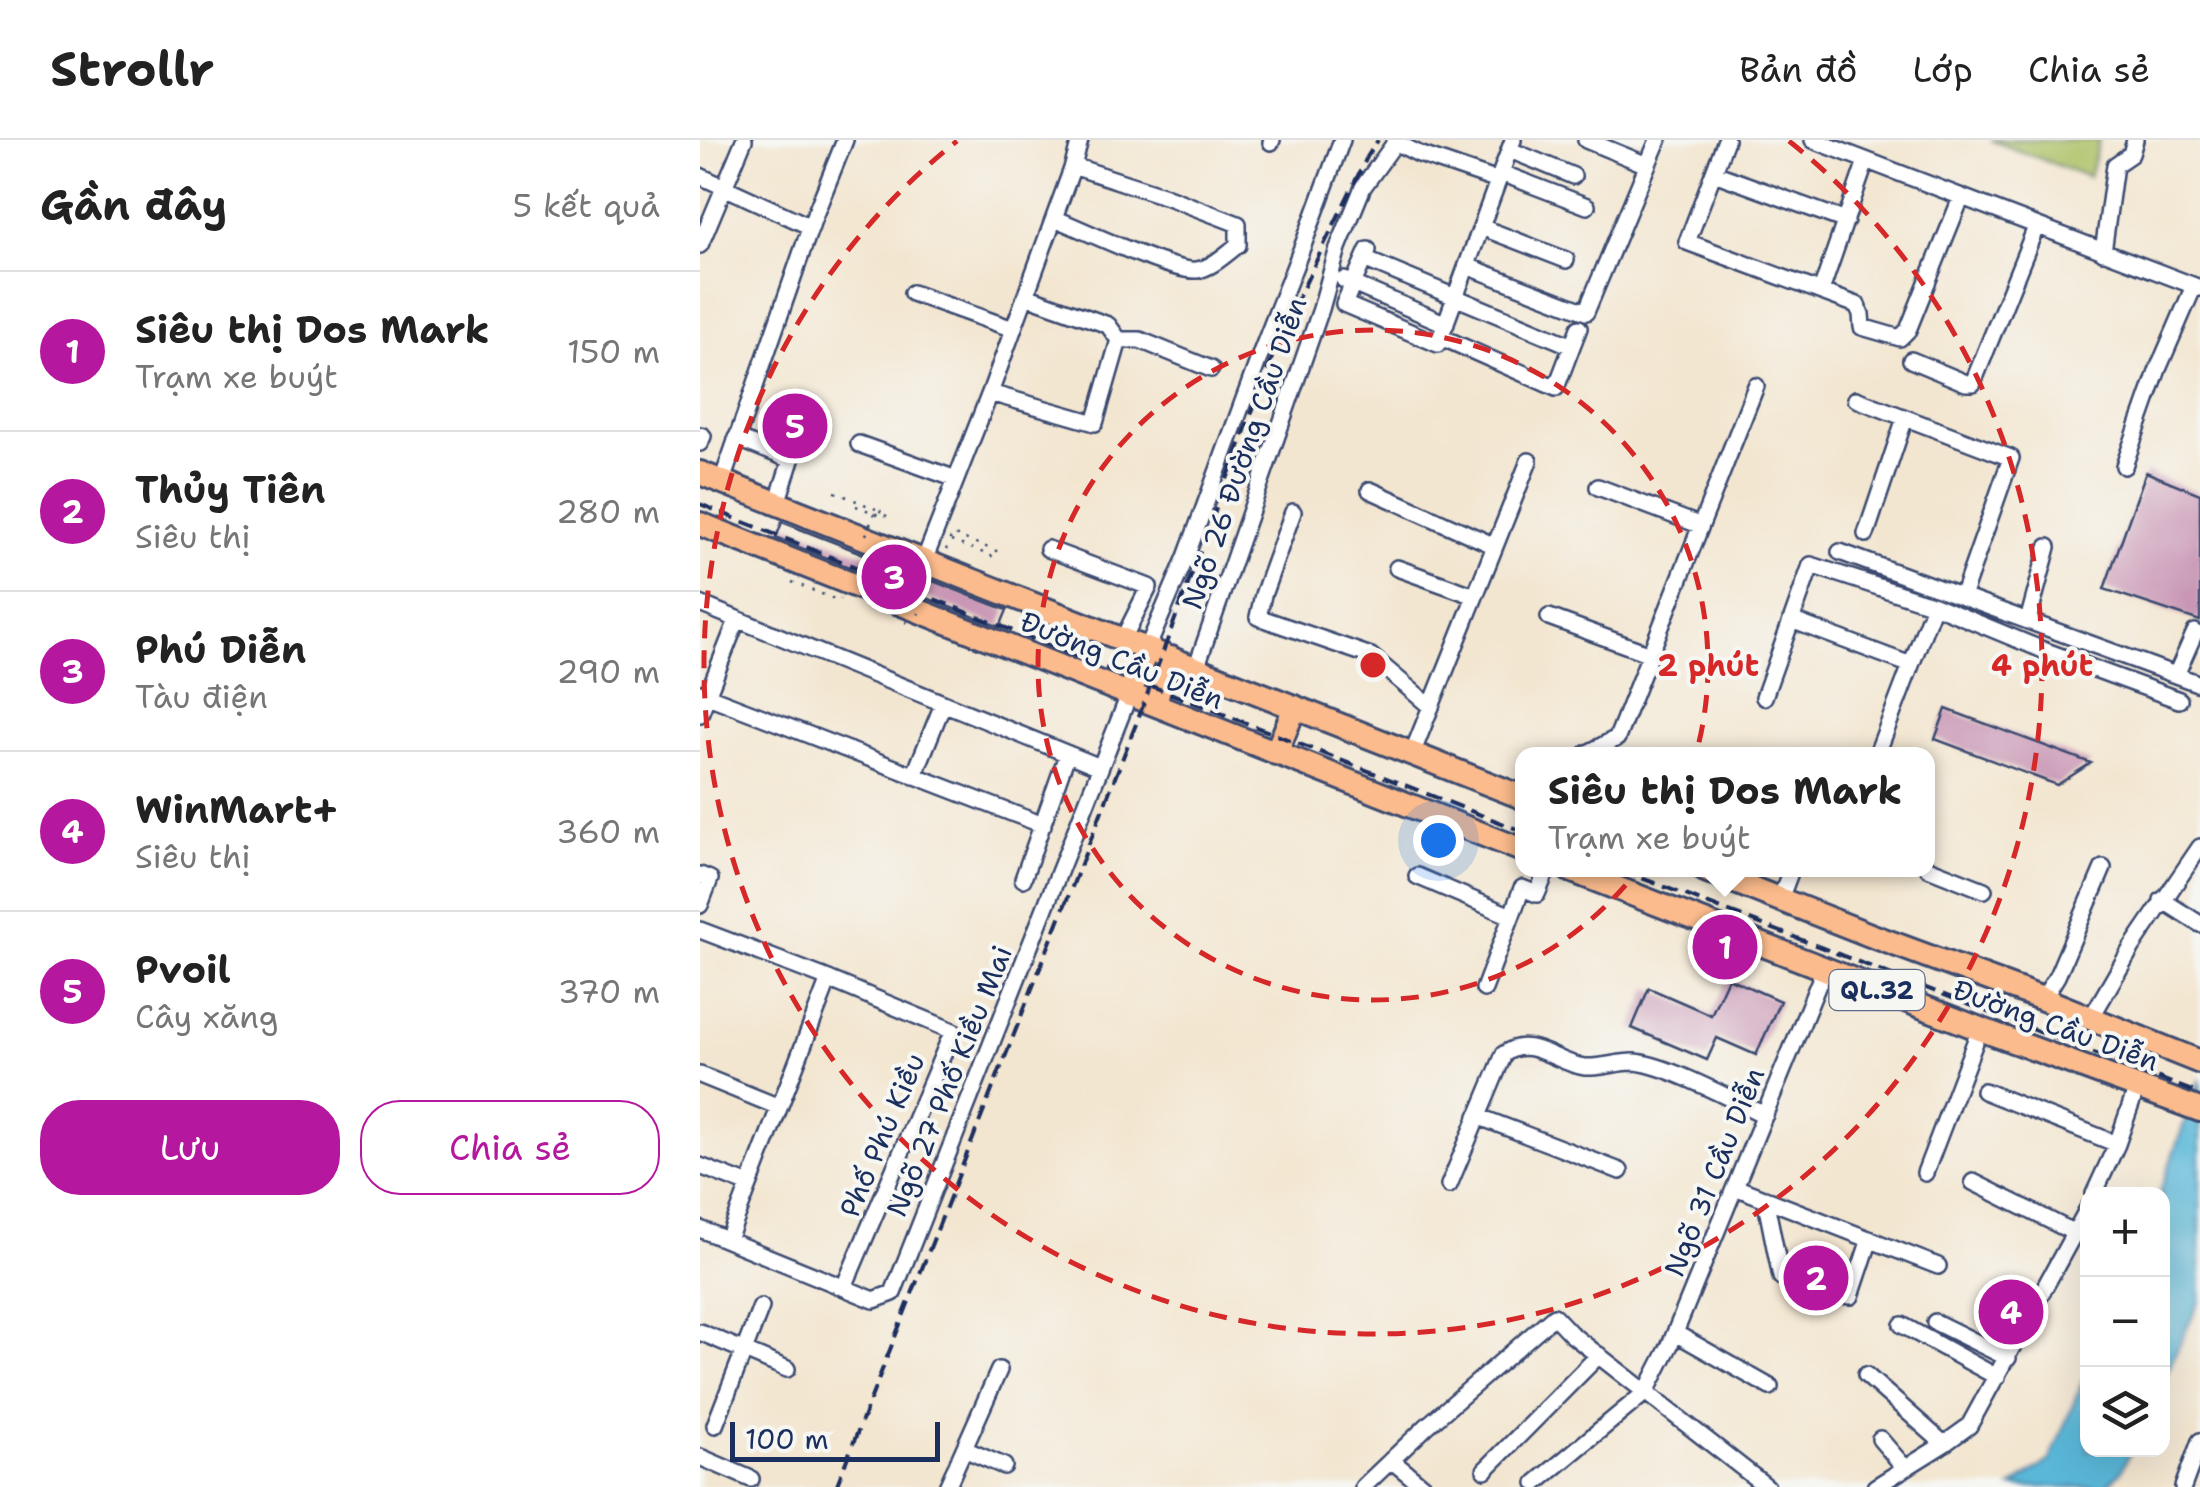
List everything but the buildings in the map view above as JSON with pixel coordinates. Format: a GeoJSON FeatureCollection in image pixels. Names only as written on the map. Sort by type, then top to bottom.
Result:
{"type":"FeatureCollection","features":[{"type":"Feature","properties":{"kind":"highway","name":"Đường Cầu Diễn"},"geometry":{"type":"LineString","coordinates":[[711,477],[1515,793]]}},
{"type":"Feature","properties":{"kind":"highway","name":"Đường Cầu Diễn"},"geometry":{"type":"LineString","coordinates":[[700,524],[1129,695],[1515,842]]}},
{"type":"Feature","properties":{"kind":"highway"},"geometry":{"type":"LineString","coordinates":[[1129,695],[1147,649]]}},
{"type":"Feature","properties":{"kind":"highway"},"geometry":{"type":"LineString","coordinates":[[1154,704],[1170,658]]}},
{"type":"Feature","properties":{"kind":"highway"},"geometry":{"type":"LineString","coordinates":[[1276,752],[1295,707]]}},
{"type":"Feature","properties":{"kind":"highway","name":"Đường Cầu Diễn"},"geometry":{"type":"LineString","coordinates":[[1588,877],[2193,1108]]}},
{"type":"Feature","properties":{"kind":"highway","name":"Đường Cầu Diễn"},"geometry":{"type":"LineString","coordinates":[[1723,877],[2199,1062]]}},
{"type":"Feature","properties":{"kind":"street"},"geometry":{"type":"LineString","coordinates":[[700,246],[744,140]]}},
{"type":"Feature","properties":{"kind":"street"},"geometry":{"type":"LineString","coordinates":[[711,477],[736,438],[810,226],[845,140]]}},
{"type":"Feature","properties":{"kind":"street"},"geometry":{"type":"LineString","coordinates":[[924,561],[1014,329],[1080,140]]}},
{"type":"Feature","properties":{"kind":"street"},"geometry":{"type":"LineString","coordinates":[[1586,140],[1647,166]]}},
{"type":"Feature","properties":{"kind":"street"},"geometry":{"type":"LineString","coordinates":[[1467,266],[1586,312],[1658,140]]}},
{"type":"Feature","properties":{"kind":"street"},"geometry":{"type":"LineString","coordinates":[[1726,140],[1687,242],[1857,304],[1862,327],[1900,338],[1908,330],[1961,198]]}},
{"type":"Feature","properties":{"kind":"street"},"geometry":{"type":"LineString","coordinates":[[1812,140],[2197,287],[2158,369],[2124,466]]}},
{"type":"Feature","properties":{"kind":"street"},"geometry":{"type":"LineString","coordinates":[[2103,252],[2113,172],[2118,162],[2131,154],[2135,140]]}},
{"type":"Feature","properties":{"kind":"street"},"geometry":{"type":"LineString","coordinates":[[1147,649],[1186,557],[1339,141]]}},
{"type":"Feature","properties":{"kind":"street"},"geometry":{"type":"LineString","coordinates":[[1331,274],[1363,187],[1396,141],[1419,154],[1588,206]]}},
{"type":"Feature","properties":{"kind":"street"},"geometry":{"type":"LineString","coordinates":[[1444,330],[1512,145],[1573,176]]}},
{"type":"Feature","properties":{"kind":"street"},"geometry":{"type":"LineString","coordinates":[[1821,292],[1866,161]]}},
{"type":"Feature","properties":{"kind":"street"},"geometry":{"type":"LineString","coordinates":[[1054,218],[1170,265],[1198,270],[1238,245],[1238,224],[1073,166]]}},
{"type":"Feature","properties":{"kind":"street"},"geometry":{"type":"LineString","coordinates":[[1714,173],[1846,221]]}},
{"type":"Feature","properties":{"kind":"street"},"geometry":{"type":"LineString","coordinates":[[700,176],[810,226]]}},
{"type":"Feature","properties":{"kind":"street"},"geometry":{"type":"LineString","coordinates":[[1481,226],[1566,260]]}},
{"type":"Feature","properties":{"kind":"street"},"geometry":{"type":"LineString","coordinates":[[1911,360],[1974,383],[2036,227]]}},
{"type":"Feature","properties":{"kind":"street"},"geometry":{"type":"LineString","coordinates":[[1352,283],[1366,254],[1572,346],[1579,328]]}},
{"type":"Feature","properties":{"kind":"street","name":"Ngõ 26 Đường Cầu Diễn"},"geometry":{"type":"LineString","coordinates":[[1196,668],[1331,274],[1556,388],[1572,346]]}},
{"type":"Feature","properties":{"kind":"street"},"geometry":{"type":"LineString","coordinates":[[912,292],[1014,329]]}},
{"type":"Feature","properties":{"kind":"street"},"geometry":{"type":"LineString","coordinates":[[1026,296],[1108,326],[1119,340]]}},
{"type":"Feature","properties":{"kind":"street"},"geometry":{"type":"LineString","coordinates":[[1119,340],[1140,340],[1211,368]]}},
{"type":"Feature","properties":{"kind":"street"},"geometry":{"type":"LineString","coordinates":[[990,393],[1095,424],[1119,340]]}},
{"type":"Feature","properties":{"kind":"street"},"geometry":{"type":"LineString","coordinates":[[1603,747],[1617,738],[1756,386]]}},
{"type":"Feature","properties":{"kind":"street"},"geometry":{"type":"LineString","coordinates":[[1856,399],[2011,458],[1962,597]]}},
{"type":"Feature","properties":{"kind":"street"},"geometry":{"type":"LineString","coordinates":[[1866,534],[1905,418]]}},
{"type":"Feature","properties":{"kind":"street"},"geometry":{"type":"LineString","coordinates":[[700,435],[700,443]]}},
{"type":"Feature","properties":{"kind":"street"},"geometry":{"type":"LineString","coordinates":[[736,438],[791,460],[776,503]]}},
{"type":"Feature","properties":{"kind":"street"},"geometry":{"type":"LineString","coordinates":[[860,444],[956,479]]}},
{"type":"Feature","properties":{"kind":"street"},"geometry":{"type":"LineString","coordinates":[[1412,754],[1529,461]]}},
{"type":"Feature","properties":{"kind":"street"},"geometry":{"type":"LineString","coordinates":[[1598,487],[1700,525]]}},
{"type":"Feature","properties":{"kind":"street"},"geometry":{"type":"LineString","coordinates":[[1370,490],[1495,546]]}},
{"type":"Feature","properties":{"kind":"street"},"geometry":{"type":"LineString","coordinates":[[1292,512],[1258,617],[1371,656],[1431,708]]}},
{"type":"Feature","properties":{"kind":"street"},"geometry":{"type":"LineString","coordinates":[[2028,621],[2048,547]]}},
{"type":"Feature","properties":{"kind":"street"},"geometry":{"type":"LineString","coordinates":[[1048,549],[1149,587],[1122,639]]}},
{"type":"Feature","properties":{"kind":"street"},"geometry":{"type":"LineString","coordinates":[[1840,552],[2200,684]]}},
{"type":"Feature","properties":{"kind":"street"},"geometry":{"type":"LineString","coordinates":[[1764,696],[1810,565],[1934,605],[2179,700]]}},
{"type":"Feature","properties":{"kind":"street"},"geometry":{"type":"LineString","coordinates":[[1397,568],[1475,596]]}},
{"type":"Feature","properties":{"kind":"street"},"geometry":{"type":"LineString","coordinates":[[700,604],[1100,767]]}},
{"type":"Feature","properties":{"kind":"street"},"geometry":{"type":"LineString","coordinates":[[1881,747],[1934,605]]}},
{"type":"Feature","properties":{"kind":"street"},"geometry":{"type":"LineString","coordinates":[[1549,617],[1650,654]]}},
{"type":"Feature","properties":{"kind":"street"},"geometry":{"type":"LineString","coordinates":[[700,714],[704,694],[737,620]]}},
{"type":"Feature","properties":{"kind":"street"},"geometry":{"type":"LineString","coordinates":[[1791,620],[1911,665]]}},
{"type":"Feature","properties":{"kind":"street"},"geometry":{"type":"LineString","coordinates":[[2176,675],[2196,632]]}},
{"type":"Feature","properties":{"kind":"street"},"geometry":{"type":"LineString","coordinates":[[704,694],[1043,825]]}},
{"type":"Feature","properties":{"kind":"street","name":"Ngõ 27 Phố Kiều Mai"},"geometry":{"type":"LineString","coordinates":[[700,1229],[874,1300],[892,1293],[1129,695]]}},
{"type":"Feature","properties":{"kind":"street"},"geometry":{"type":"LineString","coordinates":[[914,776],[944,704]]}},
{"type":"Feature","properties":{"kind":"street"},"geometry":{"type":"LineString","coordinates":[[1023,879],[1067,755]]}},
{"type":"Feature","properties":{"kind":"street"},"geometry":{"type":"LineString","coordinates":[[2091,1018],[2132,947],[2200,847]]}},
{"type":"Feature","properties":{"kind":"street"},"geometry":{"type":"LineString","coordinates":[[2044,999],[2102,868]]}},
{"type":"Feature","properties":{"kind":"street"},"geometry":{"type":"LineString","coordinates":[[1935,871],[1984,890]]}},
{"type":"Feature","properties":{"kind":"street"},"geometry":{"type":"LineString","coordinates":[[700,875],[710,878],[700,905]]}},
{"type":"Feature","properties":{"kind":"street"},"geometry":{"type":"LineString","coordinates":[[1418,876],[1511,916]]}},
{"type":"Feature","properties":{"kind":"street"},"geometry":{"type":"LineString","coordinates":[[1484,989],[1522,888],[1538,894],[1544,877]]}},
{"type":"Feature","properties":{"kind":"street"},"geometry":{"type":"LineString","coordinates":[[1780,900],[1789,877]]}},
{"type":"Feature","properties":{"kind":"street"},"geometry":{"type":"LineString","coordinates":[[2162,900],[2200,924]]}},
{"type":"Feature","properties":{"kind":"street","name":"Phố Phú Kiều"},"geometry":{"type":"LineString","coordinates":[[700,930],[952,1031],[844,1288]]}},
{"type":"Feature","properties":{"kind":"street","name":"Ngõ 31 Cầu Diễn"},"geometry":{"type":"LineString","coordinates":[[1646,1392],[1675,1334],[1824,970]]}},
{"type":"Feature","properties":{"kind":"street"},"geometry":{"type":"LineString","coordinates":[[728,1240],[829,979]]}},
{"type":"Feature","properties":{"kind":"street"},"geometry":{"type":"LineString","coordinates":[[1924,1173],[1980,1029]]}},
{"type":"Feature","properties":{"kind":"street"},"geometry":{"type":"LineString","coordinates":[[1449,1185],[1504,1054],[1513,1048],[1525,1046],[1584,1067],[1635,1062],[1665,1070],[1765,1115]]}},
{"type":"Feature","properties":{"kind":"street"},"geometry":{"type":"LineString","coordinates":[[700,1075],[779,1107]]}},
{"type":"Feature","properties":{"kind":"street"},"geometry":{"type":"LineString","coordinates":[[2097,1187],[2137,1087]]}},
{"type":"Feature","properties":{"kind":"street"},"geometry":{"type":"LineString","coordinates":[[1984,1092],[2116,1144]]}},
{"type":"Feature","properties":{"kind":"street"},"geometry":{"type":"LineString","coordinates":[[1477,1116],[1620,1171]]}},
{"type":"Feature","properties":{"kind":"street"},"geometry":{"type":"LineString","coordinates":[[700,1166],[749,1184]]}},
{"type":"Feature","properties":{"kind":"street"},"geometry":{"type":"LineString","coordinates":[[1974,1182],[2075,1233]]}},
{"type":"Feature","properties":{"kind":"street"},"geometry":{"type":"LineString","coordinates":[[1735,1186],[1938,1266]]}},
{"type":"Feature","properties":{"kind":"street"},"geometry":{"type":"LineString","coordinates":[[1765,1198],[1781,1277],[1819,1293],[1851,1296],[1870,1239]]}},
{"type":"Feature","properties":{"kind":"street"},"geometry":{"type":"LineString","coordinates":[[1875,1487],[1969,1426],[2080,1223]]}},
{"type":"Feature","properties":{"kind":"street"},"geometry":{"type":"LineString","coordinates":[[715,1425],[761,1307]]}},
{"type":"Feature","properties":{"kind":"street"},"geometry":{"type":"LineString","coordinates":[[1363,1487],[1554,1316],[1571,1334],[1767,1487]]}},
{"type":"Feature","properties":{"kind":"street"},"geometry":{"type":"LineString","coordinates":[[1936,1322],[2008,1358]]}},
{"type":"Feature","properties":{"kind":"street"},"geometry":{"type":"LineString","coordinates":[[1902,1325],[1997,1377]]}},
{"type":"Feature","properties":{"kind":"street"},"geometry":{"type":"LineString","coordinates":[[700,1332],[788,1369]]}},
{"type":"Feature","properties":{"kind":"street"},"geometry":{"type":"LineString","coordinates":[[1675,1334],[1770,1387]]}},
{"type":"Feature","properties":{"kind":"street"},"geometry":{"type":"LineString","coordinates":[[1485,1470],[1599,1356]]}},
{"type":"Feature","properties":{"kind":"street"},"geometry":{"type":"LineString","coordinates":[[947,1487],[999,1370]]}},
{"type":"Feature","properties":{"kind":"street"},"geometry":{"type":"LineString","coordinates":[[1866,1375],[1947,1442]]}},
{"type":"Feature","properties":{"kind":"street"},"geometry":{"type":"LineString","coordinates":[[1535,1486],[1646,1392]]}},
{"type":"Feature","properties":{"kind":"street"},"geometry":{"type":"LineString","coordinates":[[1907,1399],[1947,1442]]}},
{"type":"Feature","properties":{"kind":"street"},"geometry":{"type":"LineString","coordinates":[[1883,1438],[1908,1467]]}},
{"type":"Feature","properties":{"kind":"street"},"geometry":{"type":"LineString","coordinates":[[2183,1487],[2200,1441]]}},
{"type":"Feature","properties":{"kind":"street"},"geometry":{"type":"LineString","coordinates":[[964,1448],[1004,1466]]}},
{"type":"Feature","properties":{"kind":"street"},"geometry":{"type":"LineString","coordinates":[[701,1459],[751,1479]]}},
{"type":"Feature","properties":{"kind":"street"},"geometry":{"type":"LineString","coordinates":[[1391,1460],[1424,1487]]}},
{"type":"Feature","properties":{"kind":"path"},"geometry":{"type":"LineString","coordinates":[[835,492],[887,514],[885,518],[856,506]]}},
{"type":"Feature","properties":{"kind":"path"},"geometry":{"type":"LineString","coordinates":[[866,535],[876,509]]}},
{"type":"Feature","properties":{"kind":"path"},"geometry":{"type":"LineString","coordinates":[[950,540],[998,555],[952,534]]}},
{"type":"Feature","properties":{"kind":"path"},"geometry":{"type":"LineString","coordinates":[[792,582],[839,601]]}},
{"type":"Feature","properties":{"kind":"path"},"geometry":{"type":"LineString","coordinates":[[905,622],[914,625],[918,613]]}},
{"type":"Feature","properties":{"kind":"green space"},"geometry":{"type":"Polygon","coordinates":[[[1990,140],[2099,140],[2089,177],[1990,140]]]}},
{"type":"Feature","properties":{"kind":"water"},"geometry":{"type":"Polygon","coordinates":[[[2200,1079],[2200,1300],[2170,1366],[2170,1187],[2161,1187],[2200,1079]]]}},
{"type":"Feature","properties":{"kind":"water"},"geometry":{"type":"Polygon","coordinates":[[[2080,1388],[2080,1457],[2128,1457],[2120,1473],[2104,1487],[2012,1487],[2050,1460],[2080,1388]]]}},
{"type":"Feature","properties":{"kind":"railway"},"geometry":{"type":"LineString","coordinates":[[836,1487],[1138,719],[1282,331],[1378,140]]}},
{"type":"Feature","properties":{"kind":"railway"},"geometry":{"type":"LineString","coordinates":[[700,504],[1515,828]]}},
{"type":"Feature","properties":{"kind":"railway"},"geometry":{"type":"LineString","coordinates":[[1639,877],[2200,1094]]}},
{"type":"Feature","properties":{"kind":"place","name":"Pvoil"},"geometry":{"type":"Point","coordinates":[795,426]}},
{"type":"Feature","properties":{"kind":"place","name":"Phú Diễn"},"geometry":{"type":"Point","coordinates":[894,577]}},
{"type":"Feature","properties":{"kind":"place","name":"Siêu thị Dos Mark"},"geometry":{"type":"Point","coordinates":[1725,947]}},
{"type":"Feature","properties":{"kind":"place","name":"Thủy Tiên"},"geometry":{"type":"Point","coordinates":[1816,1278]}},
{"type":"Feature","properties":{"kind":"place","name":"WinMart+"},"geometry":{"type":"Point","coordinates":[2011,1312]}}]}
